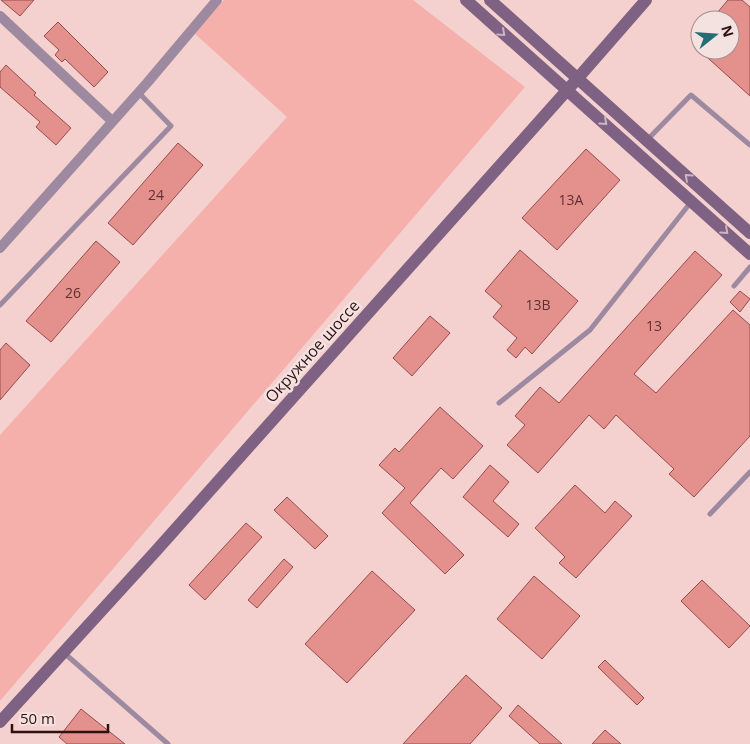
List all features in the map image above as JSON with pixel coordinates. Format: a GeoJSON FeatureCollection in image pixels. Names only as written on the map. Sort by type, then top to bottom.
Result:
{"type":"FeatureCollection","features":[{"type":"Feature","properties":{"kind":"street"},"geometry":{"type":"LineString","coordinates":[[0,248],[217,0]]}},
{"type":"Feature","properties":{"kind":"street"},"geometry":{"type":"LineString","coordinates":[[466,0],[750,254]]}},
{"type":"Feature","properties":{"kind":"street"},"geometry":{"type":"LineString","coordinates":[[490,0],[750,233]]}},
{"type":"Feature","properties":{"kind":"street","name":"Окружное шоссе"},"geometry":{"type":"LineString","coordinates":[[0,722],[162,544],[568,90],[646,0]]}},
{"type":"Feature","properties":{"kind":"street"},"geometry":{"type":"LineString","coordinates":[[0,16],[112,122]]}},
{"type":"Feature","properties":{"kind":"lane"},"geometry":{"type":"LineString","coordinates":[[0,305],[171,126],[138,92]]}},
{"type":"Feature","properties":{"kind":"lane"},"geometry":{"type":"LineString","coordinates":[[647,140],[691,95],[750,145]]}},
{"type":"Feature","properties":{"kind":"lane"},"geometry":{"type":"LineString","coordinates":[[499,404],[590,330],[692,202]]}},
{"type":"Feature","properties":{"kind":"lane"},"geometry":{"type":"LineString","coordinates":[[734,286],[750,267]]}},
{"type":"Feature","properties":{"kind":"lane"},"geometry":{"type":"LineString","coordinates":[[710,514],[750,472]]}},
{"type":"Feature","properties":{"kind":"lane"},"geometry":{"type":"LineString","coordinates":[[63,652],[168,744]]}},
{"type":"Feature","properties":{"kind":"shaded area"},"geometry":{"type":"Polygon","coordinates":[[[224,0],[413,0],[525,87],[0,701],[0,435],[287,117],[194,33],[224,0]]]}},
{"type":"Feature","properties":{"kind":"building"},"geometry":{"type":"Polygon","coordinates":[[[1,0],[34,0],[20,16],[1,0]]]}},
{"type":"Feature","properties":{"kind":"building"},"geometry":{"type":"Polygon","coordinates":[[[728,0],[742,0],[750,7],[750,96],[710,60],[740,60],[740,10],[720,10],[728,0]]]}},
{"type":"Feature","properties":{"kind":"building"},"geometry":{"type":"Polygon","coordinates":[[[58,22],[108,72],[94,87],[65,59],[62,62],[55,55],[59,50],[44,36],[58,22]]]}},
{"type":"Feature","properties":{"kind":"building"},"geometry":{"type":"Polygon","coordinates":[[[6,65],[36,93],[34,95],[71,128],[56,145],[36,127],[40,122],[0,87],[0,72],[6,65]]]}},
{"type":"Feature","properties":{"kind":"building"},"geometry":{"type":"Polygon","coordinates":[[[178,143],[203,165],[133,245],[108,223],[178,143]]]}},
{"type":"Feature","properties":{"kind":"building"},"geometry":{"type":"Polygon","coordinates":[[[586,149],[620,180],[557,250],[522,218],[586,149]]]}},
{"type":"Feature","properties":{"kind":"building"},"geometry":{"type":"Polygon","coordinates":[[[96,241],[120,262],[51,342],[26,321],[96,241]]]}},
{"type":"Feature","properties":{"kind":"building"},"geometry":{"type":"Polygon","coordinates":[[[520,250],[578,301],[532,354],[525,347],[516,358],[507,350],[517,338],[493,317],[502,306],[485,291],[520,250]]]}},
{"type":"Feature","properties":{"kind":"building"},"geometry":{"type":"Polygon","coordinates":[[[695,251],[722,275],[634,374],[656,393],[733,310],[750,325],[750,436],[694,497],[669,474],[674,469],[616,415],[604,429],[589,415],[538,473],[507,445],[525,425],[515,416],[540,387],[559,403],[695,251]]]}},
{"type":"Feature","properties":{"kind":"building"},"geometry":{"type":"Polygon","coordinates":[[[740,291],[750,299],[740,312],[730,302],[740,291]]]}},
{"type":"Feature","properties":{"kind":"building"},"geometry":{"type":"Polygon","coordinates":[[[430,316],[450,333],[412,376],[393,358],[430,316]]]}},
{"type":"Feature","properties":{"kind":"building"},"geometry":{"type":"Polygon","coordinates":[[[6,343],[30,365],[0,400],[0,350],[6,343]]]}},
{"type":"Feature","properties":{"kind":"building"},"geometry":{"type":"Polygon","coordinates":[[[440,407],[483,446],[453,479],[441,468],[410,503],[464,555],[445,574],[382,513],[405,488],[379,465],[395,448],[399,452],[440,407]]]}},
{"type":"Feature","properties":{"kind":"building"},"geometry":{"type":"Polygon","coordinates":[[[490,465],[509,482],[493,501],[519,524],[508,537],[463,497],[490,465]]]}},
{"type":"Feature","properties":{"kind":"building"},"geometry":{"type":"Polygon","coordinates":[[[575,485],[605,513],[615,501],[632,516],[576,578],[559,563],[565,557],[535,528],[575,485]]]}},
{"type":"Feature","properties":{"kind":"building"},"geometry":{"type":"Polygon","coordinates":[[[287,497],[328,536],[315,549],[274,510],[287,497]]]}},
{"type":"Feature","properties":{"kind":"building"},"geometry":{"type":"Polygon","coordinates":[[[246,523],[262,537],[205,600],[189,585],[246,523]]]}},
{"type":"Feature","properties":{"kind":"building"},"geometry":{"type":"Polygon","coordinates":[[[284,559],[293,567],[257,608],[248,600],[284,559]]]}},
{"type":"Feature","properties":{"kind":"building"},"geometry":{"type":"Polygon","coordinates":[[[372,571],[415,610],[347,683],[305,644],[372,571]]]}},
{"type":"Feature","properties":{"kind":"building"},"geometry":{"type":"Polygon","coordinates":[[[534,576],[580,616],[542,659],[497,619],[534,576]]]}},
{"type":"Feature","properties":{"kind":"building"},"geometry":{"type":"Polygon","coordinates":[[[702,580],[750,626],[729,648],[681,601],[702,580]]]}},
{"type":"Feature","properties":{"kind":"building"},"geometry":{"type":"Polygon","coordinates":[[[605,660],[644,698],[637,705],[598,667],[605,660]]]}},
{"type":"Feature","properties":{"kind":"building"},"geometry":{"type":"Polygon","coordinates":[[[466,675],[502,708],[470,744],[403,744],[466,675]]]}},
{"type":"Feature","properties":{"kind":"building"},"geometry":{"type":"Polygon","coordinates":[[[518,705],[562,744],[540,744],[509,716],[518,705]]]}},
{"type":"Feature","properties":{"kind":"building"},"geometry":{"type":"Polygon","coordinates":[[[81,709],[125,744],[67,744],[59,737],[81,709]]]}},
{"type":"Feature","properties":{"kind":"building"},"geometry":{"type":"Polygon","coordinates":[[[605,730],[621,744],[592,744],[605,730]]]}}]}
